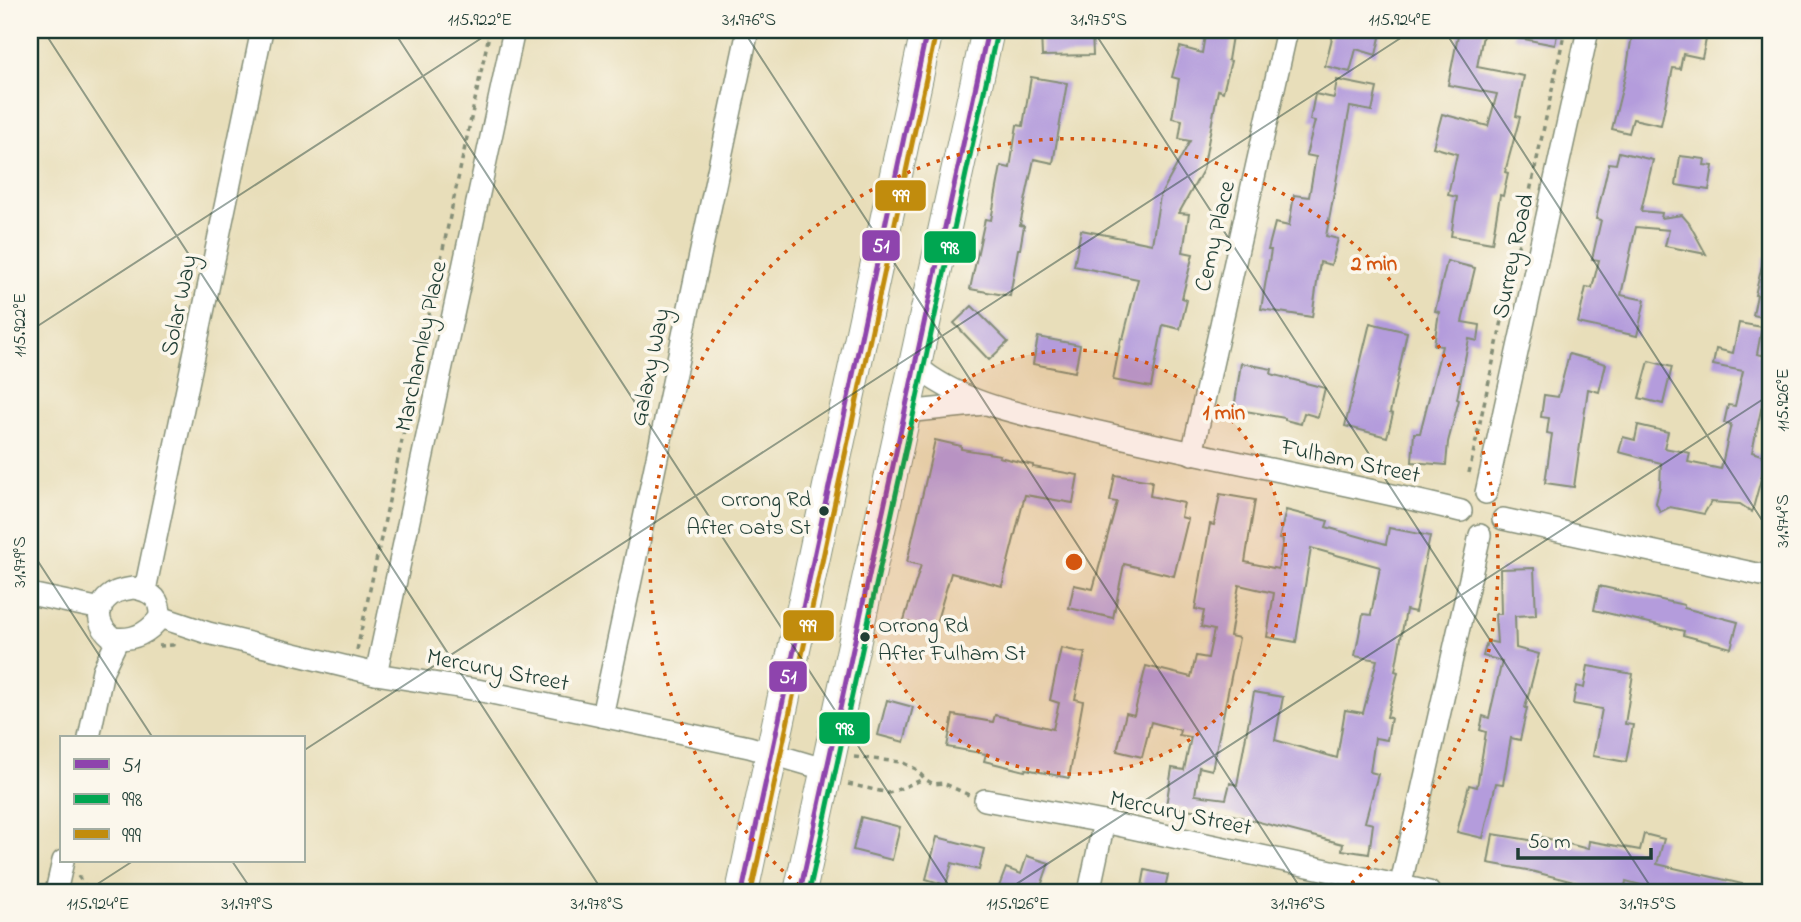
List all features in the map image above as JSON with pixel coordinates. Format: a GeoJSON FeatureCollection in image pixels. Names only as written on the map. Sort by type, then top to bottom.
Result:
{"type":"FeatureCollection","features":[{"type":"Feature","properties":{"kind":"highway"},"geometry":{"type":"LineString","coordinates":[[742,892],[927,30]]}},
{"type":"Feature","properties":{"kind":"highway"},"geometry":{"type":"LineString","coordinates":[[800,892],[839,770],[905,412],[988,30]]}},
{"type":"Feature","properties":{"kind":"street","name":"Solar Way"},"geometry":{"type":"LineString","coordinates":[[145,590],[262,30]]}},
{"type":"Feature","properties":{"kind":"street","name":"Marchamley Place"},"geometry":{"type":"LineString","coordinates":[[376,674],[514,30]]}},
{"type":"Feature","properties":{"kind":"street","name":"Galaxy Way"},"geometry":{"type":"LineString","coordinates":[[602,716],[748,30]]}},
{"type":"Feature","properties":{"kind":"street","name":"Cemy Place"},"geometry":{"type":"LineString","coordinates":[[1192,454],[1287,30]]}},
{"type":"Feature","properties":{"kind":"street","name":"Surrey Road"},"geometry":{"type":"LineString","coordinates":[[1486,494],[1588,30]]}},
{"type":"Feature","properties":{"kind":"street","name":"Fulham Street"},"geometry":{"type":"LineString","coordinates":[[915,365],[933,380],[984,404],[1192,454],[1461,511]]}},
{"type":"Feature","properties":{"kind":"street","name":"Fulham Street"},"geometry":{"type":"LineString","coordinates":[[905,412],[984,404]]}},
{"type":"Feature","properties":{"kind":"street"},"geometry":{"type":"LineString","coordinates":[[1479,493],[1486,494],[1500,503],[1503,519],[1495,532],[1480,536],[1473,534],[1464,524],[1461,511],[1467,499],[1479,493]]}},
{"type":"Feature","properties":{"kind":"street"},"geometry":{"type":"LineString","coordinates":[[1503,519],[1770,573]]}},
{"type":"Feature","properties":{"kind":"street"},"geometry":{"type":"LineString","coordinates":[[1400,889],[1480,536]]}},
{"type":"Feature","properties":{"kind":"street"},"geometry":{"type":"LineString","coordinates":[[133,588],[145,590],[155,596],[169,620],[134,638],[118,639],[101,627],[101,609],[107,599],[117,592],[133,588]]}},
{"type":"Feature","properties":{"kind":"street"},"geometry":{"type":"LineString","coordinates":[[30,594],[101,609]]}},
{"type":"Feature","properties":{"kind":"street","name":"Mercury Street"},"geometry":{"type":"LineString","coordinates":[[169,620],[208,633],[376,674],[477,690],[771,752],[839,770]]}},
{"type":"Feature","properties":{"kind":"street"},"geometry":{"type":"LineString","coordinates":[[89,736],[103,670],[118,639]]}},
{"type":"Feature","properties":{"kind":"street","name":"Mercury Street"},"geometry":{"type":"LineString","coordinates":[[985,800],[1104,822],[1400,889],[1429,892]]}},
{"type":"Feature","properties":{"kind":"street"},"geometry":{"type":"LineString","coordinates":[[1089,892],[1104,822]]}},
{"type":"Feature","properties":{"kind":"street"},"geometry":{"type":"LineString","coordinates":[[57,892],[70,865]]}},
{"type":"Feature","properties":{"kind":"path"},"geometry":{"type":"LineString","coordinates":[[353,668],[490,30]]}},
{"type":"Feature","properties":{"kind":"path"},"geometry":{"type":"LineString","coordinates":[[1469,473],[1565,30]]}},
{"type":"Feature","properties":{"kind":"path"},"geometry":{"type":"LineString","coordinates":[[159,646],[173,645],[169,620]]}},
{"type":"Feature","properties":{"kind":"path"},"geometry":{"type":"LineString","coordinates":[[839,770],[901,761],[916,769],[933,784],[943,783],[959,793],[985,800]]}},
{"type":"Feature","properties":{"kind":"path"},"geometry":{"type":"LineString","coordinates":[[839,770],[889,793],[925,779]]}},
{"type":"Feature","properties":{"kind":"path"},"geometry":{"type":"LineString","coordinates":[[70,865],[86,887],[102,892]]}},
{"type":"Feature","properties":{"kind":"building"},"geometry":{"type":"Polygon","coordinates":[[[1206,30],[1233,30],[1228,60],[1231,61],[1223,92],[1218,90],[1203,170],[1179,213],[1189,214],[1183,252],[1193,254],[1182,298],[1187,300],[1180,329],[1163,325],[1151,387],[1113,380],[1121,338],[1123,339],[1138,279],[1074,266],[1081,230],[1152,244],[1160,196],[1190,141],[1179,139],[1182,120],[1172,118],[1179,79],[1172,77],[1180,47],[1202,53],[1206,30]]]}},
{"type":"Feature","properties":{"kind":"building"},"geometry":{"type":"Polygon","coordinates":[[[1334,30],[1370,30],[1381,33],[1376,55],[1356,49],[1350,72],[1325,66],[1334,30]]]}},
{"type":"Feature","properties":{"kind":"building"},"geometry":{"type":"Polygon","coordinates":[[[1459,30],[1484,30],[1477,67],[1524,76],[1516,116],[1520,117],[1505,172],[1508,173],[1503,196],[1500,195],[1492,243],[1451,236],[1457,197],[1448,195],[1457,154],[1433,147],[1442,114],[1488,126],[1497,94],[1448,85],[1459,30]]]}},
{"type":"Feature","properties":{"kind":"building"},"geometry":{"type":"Polygon","coordinates":[[[1514,30],[1558,30],[1555,45],[1513,37],[1514,30]]]}},
{"type":"Feature","properties":{"kind":"building"},"geometry":{"type":"Polygon","coordinates":[[[1643,30],[1681,30],[1707,35],[1702,58],[1683,54],[1680,69],[1673,68],[1661,125],[1633,119],[1629,133],[1612,129],[1632,35],[1641,37],[1643,30]]]}},
{"type":"Feature","properties":{"kind":"building"},"geometry":{"type":"Polygon","coordinates":[[[1092,32],[1093,55],[1042,56],[1041,33],[1092,32]]]}},
{"type":"Feature","properties":{"kind":"building"},"geometry":{"type":"Polygon","coordinates":[[[1031,77],[1067,83],[1053,163],[1034,159],[1020,225],[1024,226],[1010,296],[970,289],[985,219],[991,220],[1001,166],[1010,168],[1017,125],[1023,126],[1031,77]]]}},
{"type":"Feature","properties":{"kind":"building"},"geometry":{"type":"Polygon","coordinates":[[[1337,80],[1377,88],[1372,111],[1350,107],[1326,236],[1338,239],[1331,265],[1320,262],[1312,317],[1261,309],[1271,250],[1268,250],[1275,223],[1289,226],[1294,195],[1309,197],[1316,157],[1306,155],[1315,121],[1310,120],[1315,94],[1334,98],[1337,80]]]}},
{"type":"Feature","properties":{"kind":"building"},"geometry":{"type":"Polygon","coordinates":[[[1619,152],[1653,160],[1641,211],[1662,213],[1661,218],[1682,215],[1706,254],[1665,246],[1669,230],[1636,227],[1621,295],[1645,300],[1637,336],[1578,323],[1586,287],[1592,288],[1599,260],[1592,259],[1601,220],[1596,219],[1609,163],[1616,164],[1619,152]]]}},
{"type":"Feature","properties":{"kind":"building"},"geometry":{"type":"Polygon","coordinates":[[[1680,156],[1705,159],[1704,165],[1713,166],[1709,190],[1676,185],[1680,156]]]}},
{"type":"Feature","properties":{"kind":"building"},"geometry":{"type":"Polygon","coordinates":[[[1764,257],[1771,258],[1771,319],[1753,315],[1764,257]]]}},
{"type":"Feature","properties":{"kind":"building"},"geometry":{"type":"Polygon","coordinates":[[[1447,261],[1475,268],[1462,322],[1480,325],[1478,341],[1469,339],[1457,399],[1459,400],[1448,442],[1446,465],[1412,462],[1414,433],[1420,433],[1442,346],[1434,345],[1439,312],[1435,311],[1447,261]]]}},
{"type":"Feature","properties":{"kind":"building"},"geometry":{"type":"Polygon","coordinates":[[[972,306],[1008,342],[989,360],[954,323],[972,306]]]}},
{"type":"Feature","properties":{"kind":"building"},"geometry":{"type":"Polygon","coordinates":[[[1370,323],[1407,332],[1387,437],[1345,426],[1370,323]]]}},
{"type":"Feature","properties":{"kind":"building"},"geometry":{"type":"Polygon","coordinates":[[[1739,323],[1762,327],[1757,354],[1771,357],[1771,377],[1768,377],[1752,452],[1767,457],[1752,512],[1740,504],[1711,502],[1704,514],[1670,507],[1660,512],[1656,503],[1661,463],[1619,452],[1623,437],[1635,440],[1638,425],[1668,432],[1664,448],[1690,453],[1688,462],[1721,469],[1731,424],[1724,423],[1728,405],[1735,406],[1743,371],[1713,365],[1716,349],[1733,353],[1739,323]]]}},
{"type":"Feature","properties":{"kind":"building"},"geometry":{"type":"Polygon","coordinates":[[[1038,337],[1080,345],[1075,372],[1033,364],[1038,337]]]}},
{"type":"Feature","properties":{"kind":"building"},"geometry":{"type":"Polygon","coordinates":[[[1569,354],[1606,364],[1599,392],[1588,389],[1574,487],[1545,483],[1552,434],[1547,433],[1549,418],[1541,417],[1544,395],[1558,397],[1569,354]]]}},
{"type":"Feature","properties":{"kind":"building"},"geometry":{"type":"Polygon","coordinates":[[[1649,361],[1672,367],[1663,404],[1639,398],[1649,361]]]}},
{"type":"Feature","properties":{"kind":"building"},"geometry":{"type":"Polygon","coordinates":[[[1241,363],[1272,369],[1271,374],[1325,388],[1318,417],[1304,413],[1301,424],[1285,418],[1234,409],[1241,363]]]}},
{"type":"Feature","properties":{"kind":"building"},"geometry":{"type":"Polygon","coordinates":[[[935,440],[961,446],[961,449],[1000,455],[999,457],[1033,467],[1078,475],[1073,503],[1025,495],[1002,586],[951,573],[934,630],[904,620],[921,565],[907,562],[935,440]]]}},
{"type":"Feature","properties":{"kind":"building"},"geometry":{"type":"Polygon","coordinates":[[[1115,475],[1152,481],[1150,496],[1184,503],[1181,517],[1188,519],[1174,576],[1124,564],[1113,618],[1069,608],[1074,585],[1093,589],[1117,502],[1110,501],[1115,475]]]}},
{"type":"Feature","properties":{"kind":"building"},"geometry":{"type":"Polygon","coordinates":[[[1220,494],[1255,500],[1245,562],[1278,569],[1283,540],[1279,539],[1286,510],[1328,521],[1326,527],[1386,544],[1389,528],[1430,536],[1415,612],[1406,610],[1395,671],[1398,672],[1387,717],[1391,718],[1387,740],[1375,738],[1370,772],[1378,774],[1365,822],[1373,824],[1369,854],[1342,850],[1343,844],[1206,808],[1206,812],[1166,806],[1172,768],[1184,770],[1191,737],[1179,735],[1180,730],[1151,722],[1142,757],[1117,751],[1126,713],[1134,715],[1146,666],[1191,677],[1196,656],[1208,658],[1214,630],[1201,627],[1204,611],[1195,609],[1210,524],[1214,525],[1220,494]],[[1311,548],[1296,642],[1267,637],[1274,593],[1239,585],[1230,636],[1239,638],[1212,770],[1199,767],[1195,795],[1226,799],[1230,783],[1237,785],[1254,692],[1283,697],[1275,740],[1337,758],[1345,710],[1363,713],[1377,660],[1355,656],[1363,614],[1371,615],[1380,567],[1311,548]]]}},
{"type":"Feature","properties":{"kind":"building"},"geometry":{"type":"Polygon","coordinates":[[[1534,568],[1536,615],[1515,616],[1516,648],[1539,654],[1520,740],[1511,738],[1503,784],[1496,783],[1483,838],[1457,832],[1469,785],[1477,787],[1486,732],[1480,730],[1483,716],[1489,718],[1502,661],[1483,656],[1487,641],[1497,643],[1495,614],[1501,614],[1500,569],[1534,568]]]}},
{"type":"Feature","properties":{"kind":"building"},"geometry":{"type":"Polygon","coordinates":[[[1599,586],[1684,605],[1684,608],[1738,622],[1731,648],[1683,635],[1684,631],[1594,610],[1599,586]]]}},
{"type":"Feature","properties":{"kind":"building"},"geometry":{"type":"Polygon","coordinates":[[[1061,648],[1085,653],[1075,699],[1083,701],[1069,778],[984,761],[986,754],[947,747],[953,715],[993,722],[995,715],[1053,729],[1059,703],[1050,700],[1061,648]]]}},
{"type":"Feature","properties":{"kind":"building"},"geometry":{"type":"Polygon","coordinates":[[[1588,666],[1633,674],[1625,724],[1633,725],[1626,762],[1593,756],[1602,709],[1573,704],[1576,686],[1584,688],[1588,666]]]}},
{"type":"Feature","properties":{"kind":"building"},"geometry":{"type":"Polygon","coordinates":[[[887,700],[913,707],[904,742],[878,735],[887,700]]]}},
{"type":"Feature","properties":{"kind":"building"},"geometry":{"type":"Polygon","coordinates":[[[861,817],[900,827],[892,860],[853,850],[861,817]]]}},
{"type":"Feature","properties":{"kind":"building"},"geometry":{"type":"Polygon","coordinates":[[[1493,834],[1541,842],[1542,837],[1588,849],[1589,841],[1640,850],[1644,834],[1664,839],[1657,864],[1755,887],[1755,892],[1667,892],[1626,881],[1624,892],[1582,886],[1527,870],[1488,863],[1493,834]]]}},
{"type":"Feature","properties":{"kind":"building"},"geometry":{"type":"Polygon","coordinates":[[[937,837],[984,849],[979,870],[952,863],[946,885],[926,879],[937,837]]]}},
{"type":"Feature","properties":{"kind":"building"},"geometry":{"type":"Polygon","coordinates":[[[1027,856],[1049,863],[1039,892],[997,892],[1006,868],[1021,874],[1027,856]]]}},
{"type":"Feature","properties":{"kind":"building"},"geometry":{"type":"Polygon","coordinates":[[[1145,870],[1168,875],[1164,892],[1141,892],[1145,870]]]}},
{"type":"Feature","properties":{"kind":"transit line","name":"51"},"geometry":{"type":"LineString","coordinates":[[742,892],[927,30]]}},
{"type":"Feature","properties":{"kind":"transit line","name":"51"},"geometry":{"type":"LineString","coordinates":[[800,892],[988,30]]}},
{"type":"Feature","properties":{"kind":"transit line","name":"999"},"geometry":{"type":"LineString","coordinates":[[751,892],[936,32]]}},
{"type":"Feature","properties":{"kind":"transit line","name":"998"},"geometry":{"type":"LineString","coordinates":[[809,892],[997,32]]}},
{"type":"Feature","properties":{"kind":"place","name":"Orrong Rd After Oats St"},"geometry":{"type":"Point","coordinates":[824,511]}},
{"type":"Feature","properties":{"kind":"place","name":"Orrong Rd After Fulham St"},"geometry":{"type":"Point","coordinates":[865,637]}}]}
